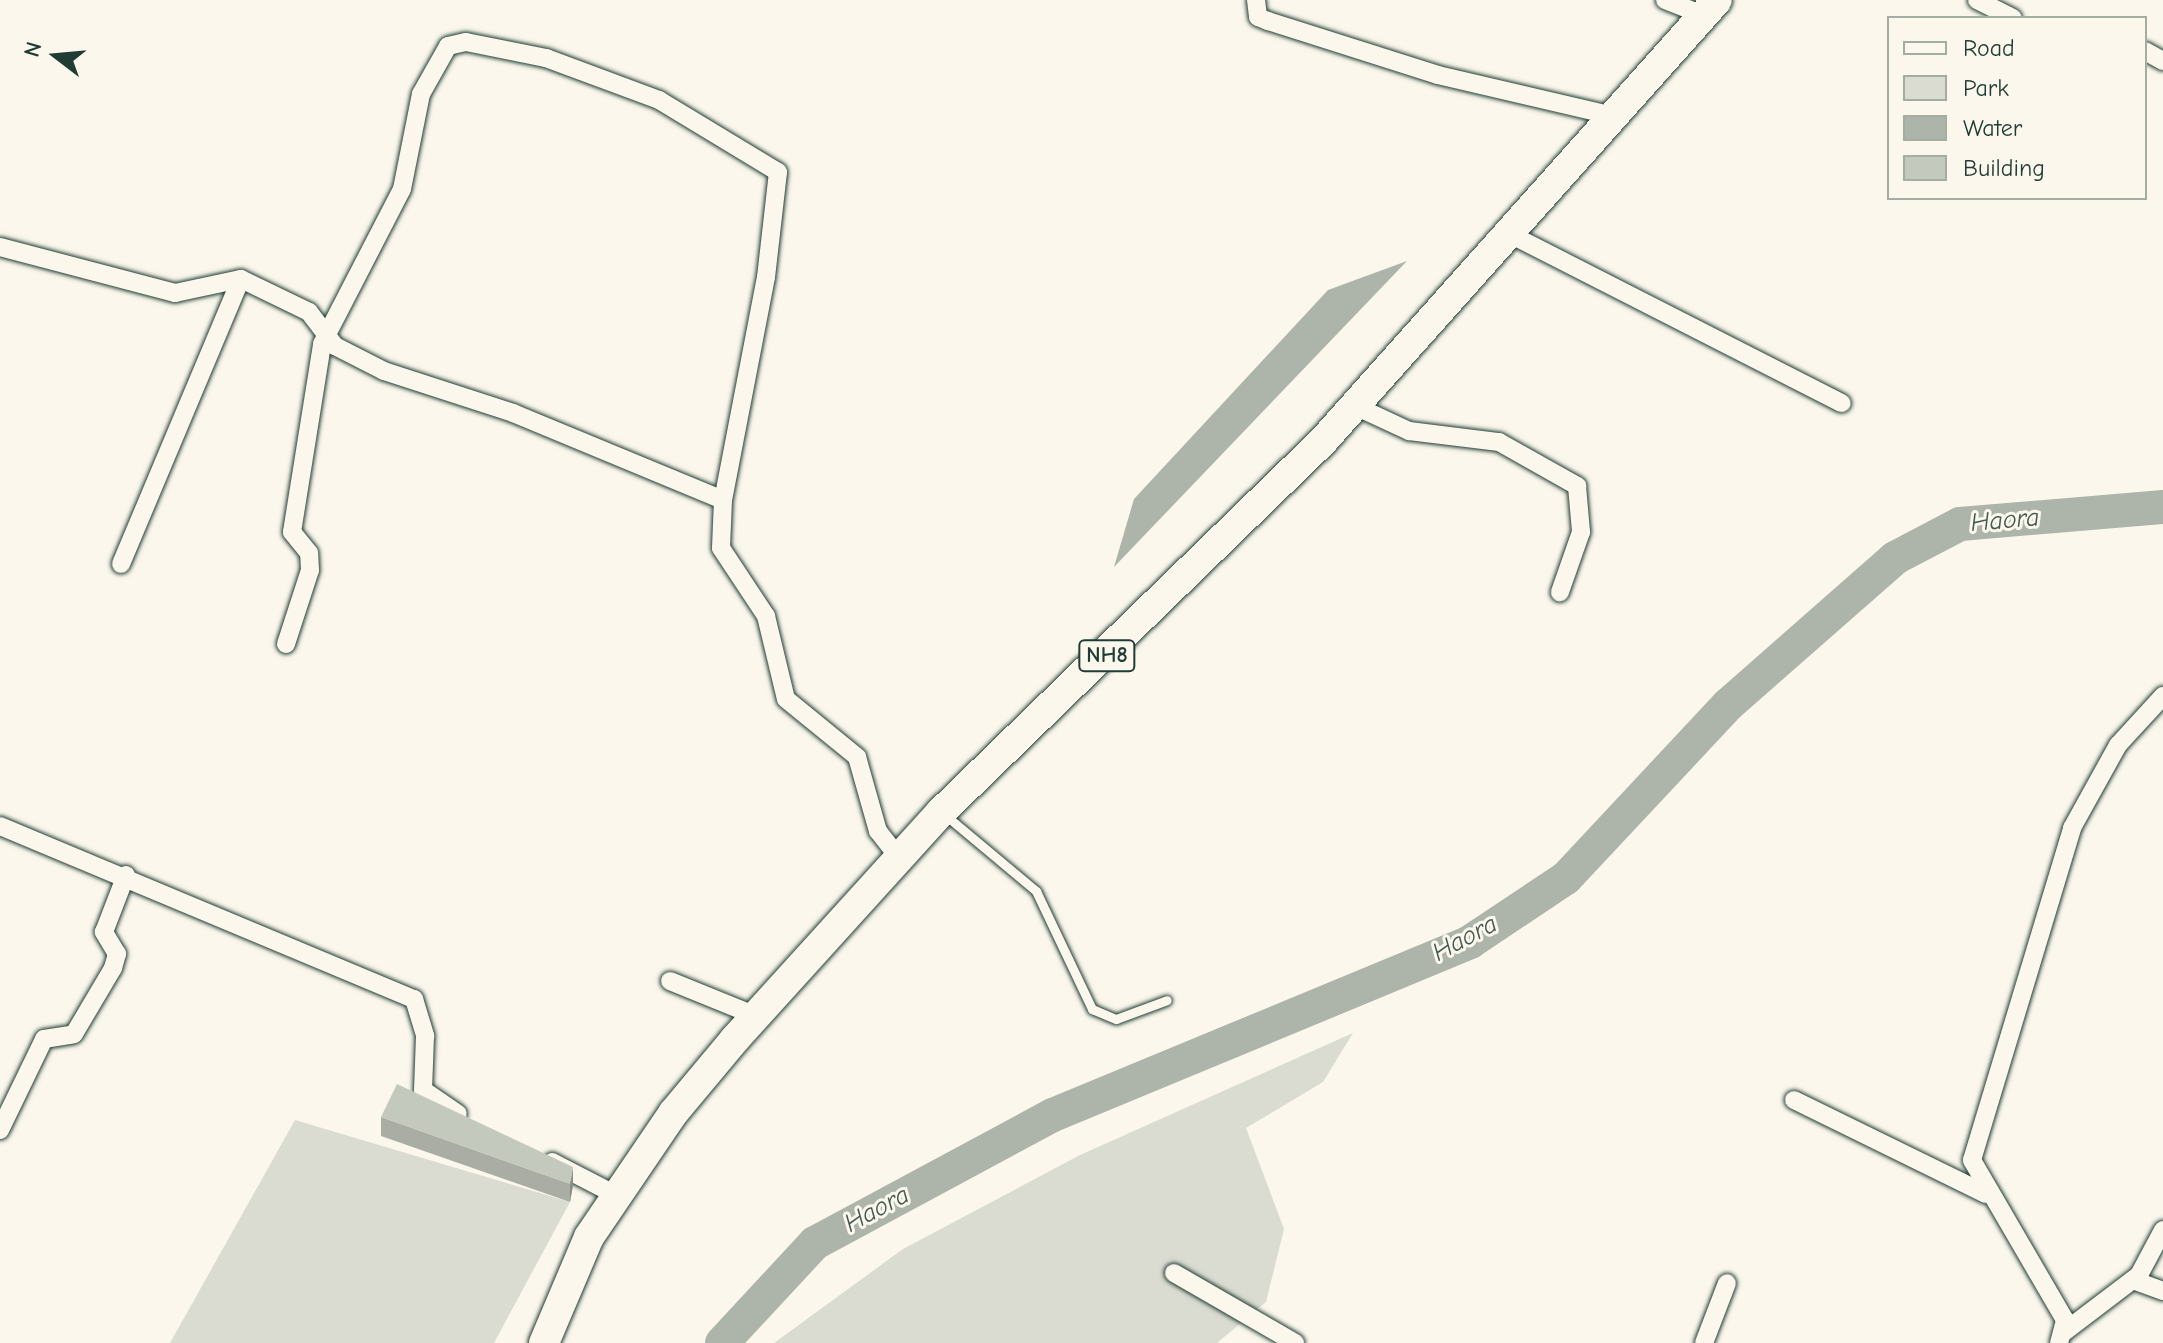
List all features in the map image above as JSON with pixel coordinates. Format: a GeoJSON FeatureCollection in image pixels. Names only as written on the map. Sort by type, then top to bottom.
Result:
{"type":"FeatureCollection","features":[{"type":"Feature","properties":{"kind":"highway","name":"NH8"},"geometry":{"type":"LineString","coordinates":[[544,1343],[589,1237],[616,1195],[756,1016],[941,812],[1159,608],[1353,405],[1504,231],[1710,8]]}},
{"type":"Feature","properties":{"kind":"street"},"geometry":{"type":"LineString","coordinates":[[1256,0],[1258,17],[1268,21],[1438,75],[1610,115]]}},
{"type":"Feature","properties":{"kind":"street"},"geometry":{"type":"LineString","coordinates":[[1665,0],[1710,8]]}},
{"type":"Feature","properties":{"kind":"street"},"geometry":{"type":"LineString","coordinates":[[1977,0],[2009,16]]}},
{"type":"Feature","properties":{"kind":"street"},"geometry":{"type":"LineString","coordinates":[[286,644],[310,570],[309,553],[292,532],[313,434],[314,384],[330,335],[402,189],[421,94],[448,46],[466,42],[546,58],[659,100],[768,162],[780,182],[723,500],[721,548],[766,616],[786,699],[857,757],[878,831],[899,858]]}},
{"type":"Feature","properties":{"kind":"street"},"geometry":{"type":"LineString","coordinates":[[1504,231],[1842,403]]}},
{"type":"Feature","properties":{"kind":"street"},"geometry":{"type":"LineString","coordinates":[[0,247],[175,293],[241,279],[309,312],[330,335],[335,346],[384,371],[513,413],[723,500]]}},
{"type":"Feature","properties":{"kind":"street"},"geometry":{"type":"LineString","coordinates":[[121,564],[241,279]]}},
{"type":"Feature","properties":{"kind":"street"},"geometry":{"type":"LineString","coordinates":[[1353,405],[1409,431],[1499,442],[1577,486],[1581,532],[1560,592]]}},
{"type":"Feature","properties":{"kind":"street"},"geometry":{"type":"LineString","coordinates":[[2062,1338],[2057,1305],[1986,1195],[1972,1160],[2072,828],[2118,745],[2163,696]]}},
{"type":"Feature","properties":{"kind":"street"},"geometry":{"type":"LineString","coordinates":[[0,826],[126,875],[414,999],[425,1036],[423,1090],[478,1124]]}},
{"type":"Feature","properties":{"kind":"street"},"geometry":{"type":"LineString","coordinates":[[0,1130],[44,1039],[74,1034],[113,968],[117,954],[104,932],[126,875]]}},
{"type":"Feature","properties":{"kind":"street"},"geometry":{"type":"LineString","coordinates":[[670,981],[756,1016]]}},
{"type":"Feature","properties":{"kind":"street"},"geometry":{"type":"LineString","coordinates":[[1794,1100],[1986,1195]]}},
{"type":"Feature","properties":{"kind":"street"},"geometry":{"type":"LineString","coordinates":[[533,1152],[616,1195]]}},
{"type":"Feature","properties":{"kind":"street"},"geometry":{"type":"LineString","coordinates":[[2062,1338],[2133,1280],[2163,1230]]}},
{"type":"Feature","properties":{"kind":"street"},"geometry":{"type":"LineString","coordinates":[[1174,1273],[1295,1343]]}},
{"type":"Feature","properties":{"kind":"street"},"geometry":{"type":"LineString","coordinates":[[2133,1280],[2163,1291]]}},
{"type":"Feature","properties":{"kind":"street"},"geometry":{"type":"LineString","coordinates":[[1704,1343],[1727,1283]]}},
{"type":"Feature","properties":{"kind":"lane"},"geometry":{"type":"LineString","coordinates":[[941,812],[1036,891],[1092,1009],[1116,1019],[1167,1000]]}},
{"type":"Feature","properties":{"kind":"green space"},"geometry":{"type":"Polygon","coordinates":[[[1353,1033],[1323,1082],[1246,1128],[1284,1229],[1266,1302],[1217,1343],[774,1343],[903,1249],[1080,1155],[1353,1033]]]}},
{"type":"Feature","properties":{"kind":"green space"},"geometry":{"type":"Polygon","coordinates":[[[295,1120],[570,1202],[494,1343],[170,1343],[295,1120]]]}},
{"type":"Feature","properties":{"kind":"water"},"geometry":{"type":"Polygon","coordinates":[[[1407,261],[1114,567],[1134,499],[1328,290],[1407,261]]]}},
{"type":"Feature","properties":{"kind":"building"},"geometry":{"type":"Polygon","coordinates":[[[397,1084],[573,1167],[570,1184],[381,1117],[397,1084]]]}},
{"type":"Feature","properties":{"kind":"waterway","name":"Haora"},"geometry":{"type":"LineString","coordinates":[[722,1343],[815,1243],[1053,1115],[1470,942],[1566,878],[1729,704],[1895,558],[1960,524],[2163,507]]}}]}
